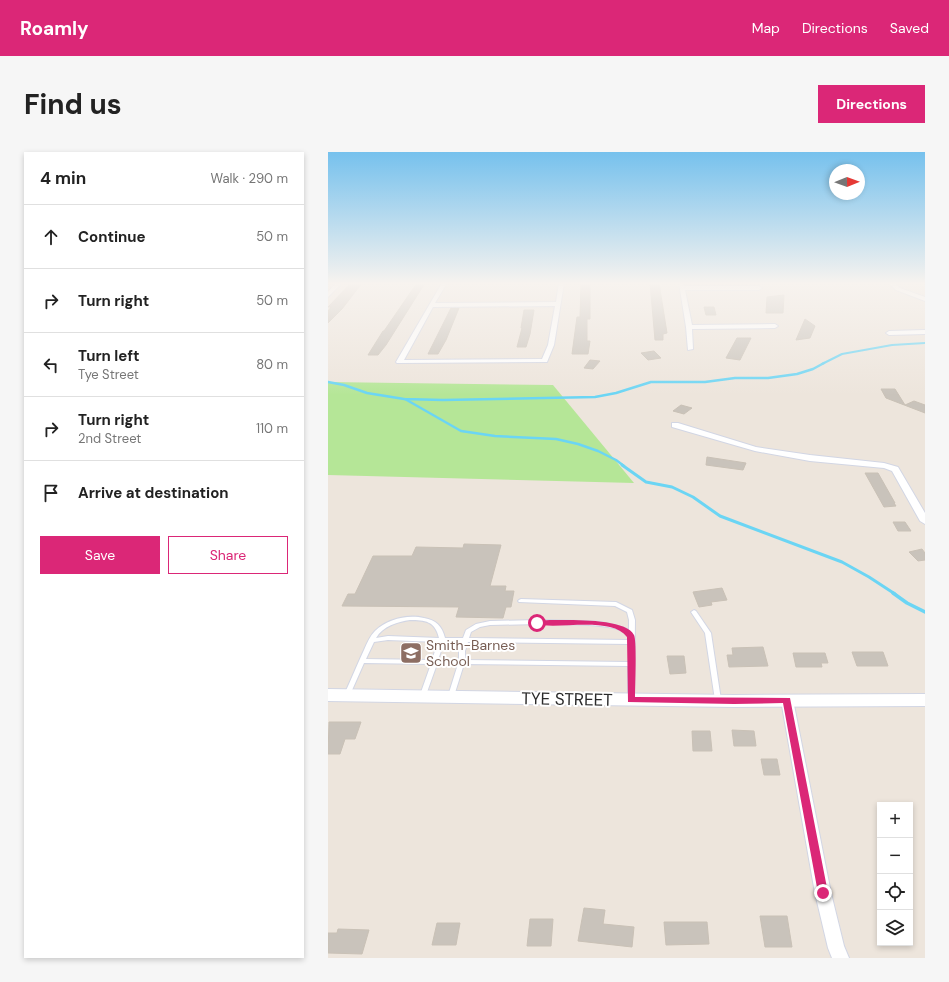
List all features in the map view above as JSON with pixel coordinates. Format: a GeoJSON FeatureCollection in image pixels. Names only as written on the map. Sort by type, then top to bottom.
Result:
{"type":"FeatureCollection","features":[{"type":"Feature","properties":{"kind":"street"},"geometry":{"type":"LineString","coordinates":[[423,321],[399,362],[545,362],[551,345],[556,321]]}},
{"type":"Feature","properties":{"kind":"street"},"geometry":{"type":"LineString","coordinates":[[687,321],[690,349]]}},
{"type":"Feature","properties":{"kind":"street"},"geometry":{"type":"LineString","coordinates":[[688,327],[775,326]]}},
{"type":"Feature","properties":{"kind":"street"},"geometry":{"type":"LineString","coordinates":[[889,333],[925,332]]}},
{"type":"Feature","properties":{"kind":"street"},"geometry":{"type":"LineString","coordinates":[[676,425],[755,449],[810,458],[884,466],[895,469],[925,521]]}},
{"type":"Feature","properties":{"kind":"street","name":"TYE STREET"},"geometry":{"type":"LineString","coordinates":[[328,695],[719,701],[925,700]]}},
{"type":"Feature","properties":{"kind":"street"},"geometry":{"type":"LineString","coordinates":[[787,700],[823,893],[836,948],[841,958]]}},
{"type":"Feature","properties":{"kind":"lane"},"geometry":{"type":"LineString","coordinates":[[521,601],[616,604],[630,611],[632,620],[630,664],[631,700]]}},
{"type":"Feature","properties":{"kind":"lane"},"geometry":{"type":"LineString","coordinates":[[694,612],[708,633],[719,701]]}},
{"type":"Feature","properties":{"kind":"lane"},"geometry":{"type":"LineString","coordinates":[[347,695],[373,635],[386,625],[416,618],[428,620],[435,624],[440,631],[442,640],[431,678],[422,696]]}},
{"type":"Feature","properties":{"kind":"lane"},"geometry":{"type":"LineString","coordinates":[[451,697],[462,662],[462,651],[468,631],[478,625],[490,623],[594,624],[614,626],[626,630],[631,640]]}},
{"type":"Feature","properties":{"kind":"lane"},"geometry":{"type":"LineString","coordinates":[[372,640],[388,638],[442,640],[631,640]]}},
{"type":"Feature","properties":{"kind":"lane"},"geometry":{"type":"LineString","coordinates":[[362,661],[630,664]]}},
{"type":"Feature","properties":{"kind":"green space"},"geometry":{"type":"Polygon","coordinates":[[[328,382],[553,385],[634,483],[328,475],[328,382]]]}},
{"type":"Feature","properties":{"kind":"building"},"geometry":{"type":"Polygon","coordinates":[[[391,321],[401,321],[378,355],[368,355],[383,331],[391,321]]]}},
{"type":"Feature","properties":{"kind":"building"},"geometry":{"type":"Polygon","coordinates":[[[445,321],[454,321],[446,340],[438,354],[428,354],[445,321]]]}},
{"type":"Feature","properties":{"kind":"building"},"geometry":{"type":"Polygon","coordinates":[[[522,321],[532,321],[526,347],[517,347],[522,321]]]}},
{"type":"Feature","properties":{"kind":"building"},"geometry":{"type":"Polygon","coordinates":[[[577,321],[587,321],[587,341],[590,341],[588,354],[572,354],[577,321]]]}},
{"type":"Feature","properties":{"kind":"building"},"geometry":{"type":"Polygon","coordinates":[[[653,321],[665,321],[667,333],[663,334],[663,340],[655,340],[653,321]]]}},
{"type":"Feature","properties":{"kind":"building"},"geometry":{"type":"Polygon","coordinates":[[[804,321],[807,321],[815,326],[810,338],[796,340],[804,321]]]}},
{"type":"Feature","properties":{"kind":"building"},"geometry":{"type":"Polygon","coordinates":[[[737,338],[751,338],[740,360],[726,358],[737,338]]]}},
{"type":"Feature","properties":{"kind":"building"},"geometry":{"type":"Polygon","coordinates":[[[654,351],[661,358],[648,360],[641,353],[654,351]]]}},
{"type":"Feature","properties":{"kind":"building"},"geometry":{"type":"Polygon","coordinates":[[[590,360],[600,361],[593,369],[584,368],[590,360]]]}},
{"type":"Feature","properties":{"kind":"building"},"geometry":{"type":"Polygon","coordinates":[[[881,389],[895,389],[905,405],[914,401],[925,405],[925,413],[886,398],[881,389]]]}},
{"type":"Feature","properties":{"kind":"building"},"geometry":{"type":"Polygon","coordinates":[[[681,405],[692,408],[684,414],[673,411],[681,405]]]}},
{"type":"Feature","properties":{"kind":"building"},"geometry":{"type":"Polygon","coordinates":[[[707,457],[746,463],[743,470],[706,465],[707,457]]]}},
{"type":"Feature","properties":{"kind":"building"},"geometry":{"type":"Polygon","coordinates":[[[865,473],[878,473],[896,506],[884,507],[865,473]]]}},
{"type":"Feature","properties":{"kind":"building"},"geometry":{"type":"Polygon","coordinates":[[[893,522],[905,522],[911,531],[898,531],[893,522]]]}},
{"type":"Feature","properties":{"kind":"building"},"geometry":{"type":"Polygon","coordinates":[[[464,544],[501,545],[490,586],[506,586],[505,591],[514,591],[511,607],[506,607],[503,618],[456,617],[459,607],[342,606],[348,594],[355,594],[373,556],[412,556],[416,547],[463,548],[464,544]]]}},
{"type":"Feature","properties":{"kind":"building"},"geometry":{"type":"Polygon","coordinates":[[[922,549],[925,553],[925,560],[918,561],[909,552],[922,549]]]}},
{"type":"Feature","properties":{"kind":"building"},"geometry":{"type":"Polygon","coordinates":[[[722,588],[727,600],[711,602],[712,605],[699,607],[693,592],[722,588]]]}},
{"type":"Feature","properties":{"kind":"building"},"geometry":{"type":"Polygon","coordinates":[[[763,647],[768,666],[729,667],[727,655],[733,655],[732,648],[763,647]]]}},
{"type":"Feature","properties":{"kind":"building"},"geometry":{"type":"Polygon","coordinates":[[[852,652],[883,652],[888,666],[857,666],[852,652]]]}},
{"type":"Feature","properties":{"kind":"building"},"geometry":{"type":"Polygon","coordinates":[[[793,653],[825,653],[828,663],[821,663],[822,667],[796,667],[793,653]]]}},
{"type":"Feature","properties":{"kind":"building"},"geometry":{"type":"Polygon","coordinates":[[[667,656],[684,656],[686,673],[670,674],[667,656]]]}},
{"type":"Feature","properties":{"kind":"building"},"geometry":{"type":"Polygon","coordinates":[[[329,722],[361,722],[355,739],[345,739],[340,754],[328,754],[329,722]]]}},
{"type":"Feature","properties":{"kind":"building"},"geometry":{"type":"Polygon","coordinates":[[[732,730],[754,731],[756,746],[734,746],[732,730]]]}},
{"type":"Feature","properties":{"kind":"building"},"geometry":{"type":"Polygon","coordinates":[[[692,731],[710,731],[712,751],[693,751],[692,731]]]}},
{"type":"Feature","properties":{"kind":"building"},"geometry":{"type":"Polygon","coordinates":[[[761,759],[777,759],[780,775],[764,775],[761,759]]]}},
{"type":"Feature","properties":{"kind":"building"},"geometry":{"type":"Polygon","coordinates":[[[584,908],[605,910],[603,924],[634,927],[632,947],[578,941],[584,908]]]}},
{"type":"Feature","properties":{"kind":"building"},"geometry":{"type":"Polygon","coordinates":[[[760,916],[787,916],[792,947],[765,947],[760,916]]]}},
{"type":"Feature","properties":{"kind":"building"},"geometry":{"type":"Polygon","coordinates":[[[530,919],[553,919],[551,946],[527,946],[530,919]]]}},
{"type":"Feature","properties":{"kind":"building"},"geometry":{"type":"Polygon","coordinates":[[[664,922],[707,922],[709,944],[666,945],[664,922]]]}},
{"type":"Feature","properties":{"kind":"building"},"geometry":{"type":"Polygon","coordinates":[[[437,923],[460,923],[456,945],[432,945],[437,923]]]}},
{"type":"Feature","properties":{"kind":"building"},"geometry":{"type":"Polygon","coordinates":[[[338,929],[369,930],[362,954],[328,953],[328,933],[337,933],[338,929]]]}},
{"type":"Feature","properties":{"kind":"waterway"},"geometry":{"type":"LineString","coordinates":[[824,363],[842,354],[892,345],[925,343]]}},
{"type":"Feature","properties":{"kind":"waterway"},"geometry":{"type":"LineString","coordinates":[[405,399],[443,400],[595,397],[616,393],[651,382],[705,382],[735,378],[768,378],[797,374],[813,369],[824,363]]}},
{"type":"Feature","properties":{"kind":"waterway"},"geometry":{"type":"LineString","coordinates":[[328,382],[344,385],[367,393],[405,399]]}},
{"type":"Feature","properties":{"kind":"waterway"},"geometry":{"type":"LineString","coordinates":[[405,399],[461,431],[495,436],[556,439],[578,444],[598,451],[624,466]]}},
{"type":"Feature","properties":{"kind":"waterway"},"geometry":{"type":"LineString","coordinates":[[622,465],[646,482],[672,487],[693,497],[720,516],[842,562],[895,594]]}},
{"type":"Feature","properties":{"kind":"waterway"},"geometry":{"type":"LineString","coordinates":[[893,593],[907,603],[925,612]]}},
{"type":"Feature","properties":{"kind":"place","name":"Smith-Barnes School"},"geometry":{"type":"Point","coordinates":[411,653]}},
{"type":"Feature","properties":{"kind":"route"},"geometry":{"type":"LineString","coordinates":[[537,623],[594,624],[614,626],[626,630],[631,637],[631,700],[787,700],[823,893]]}}]}
